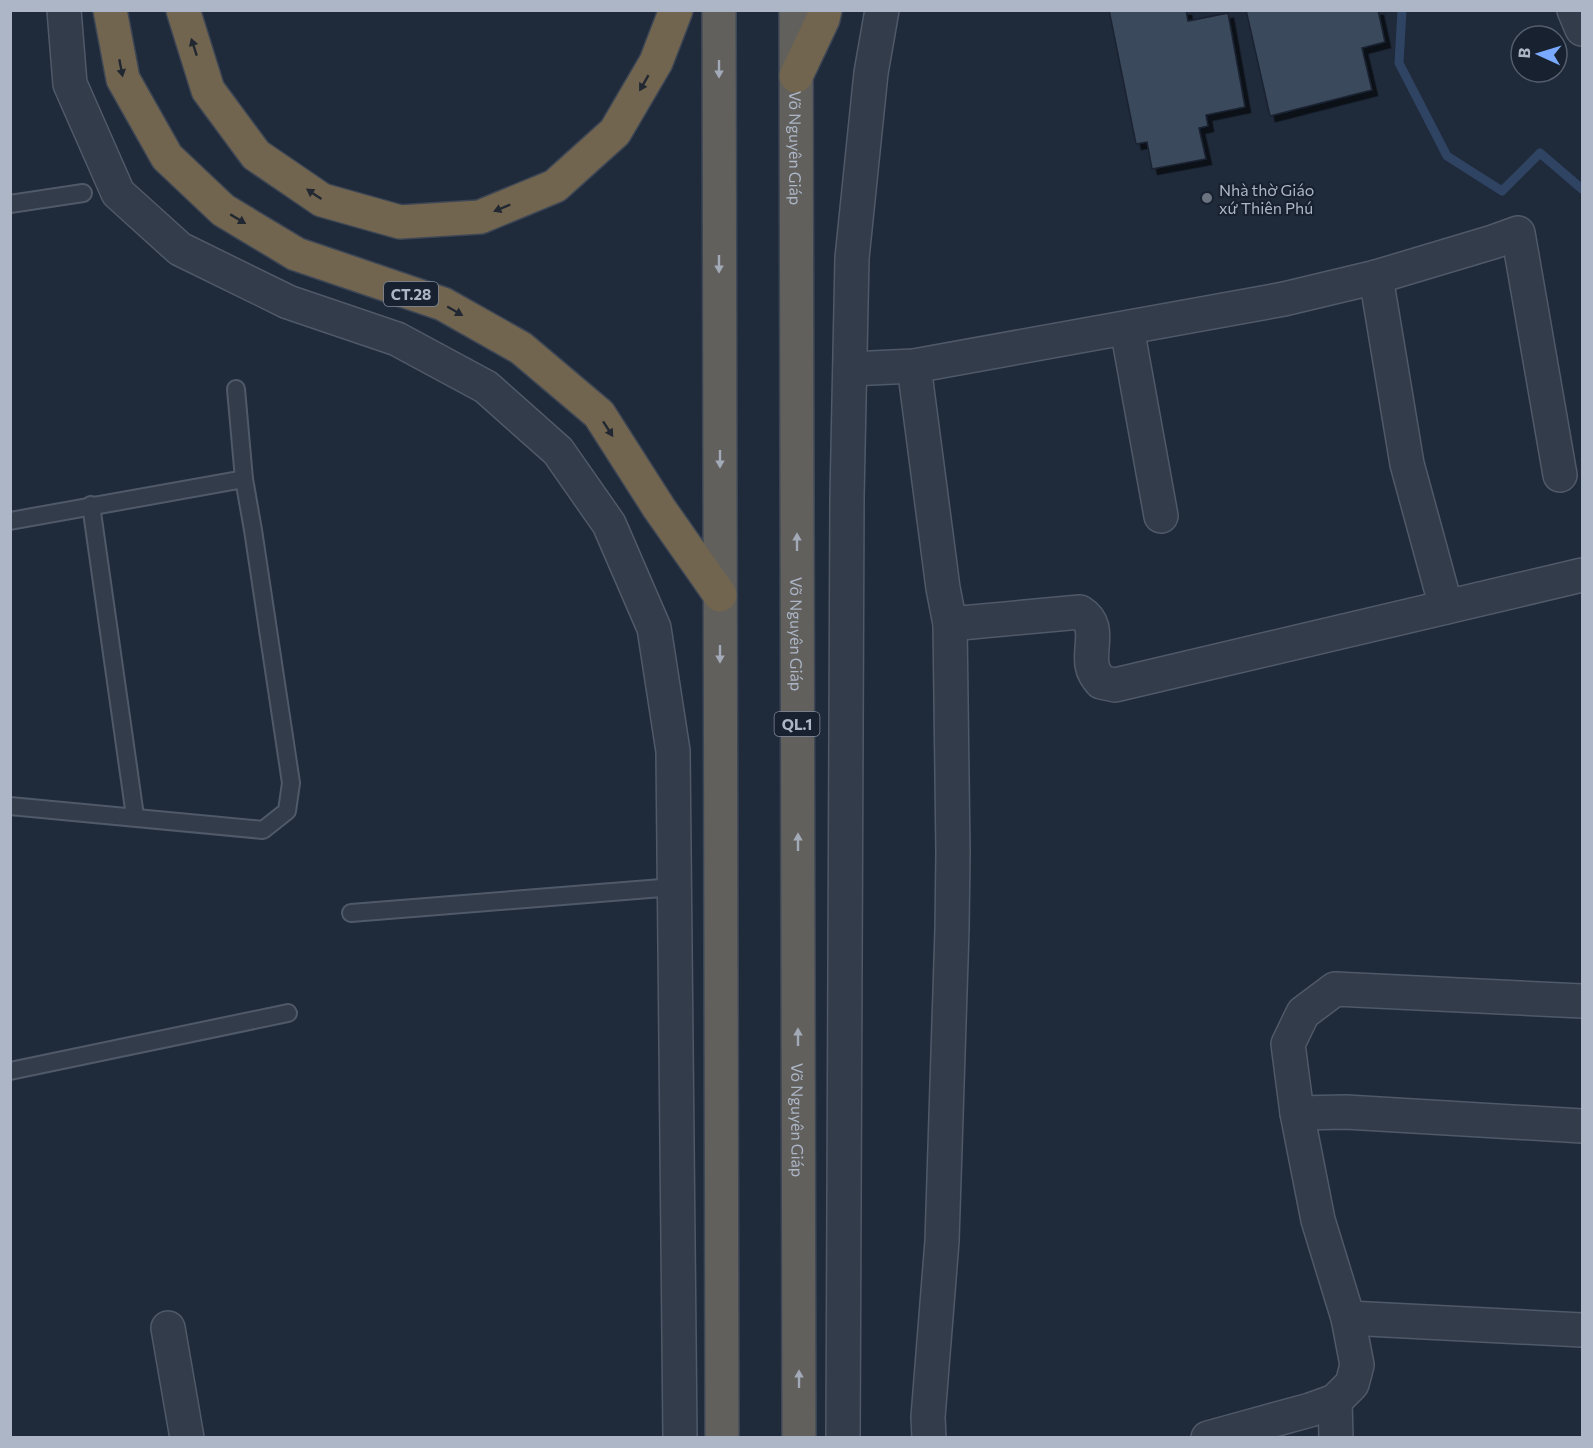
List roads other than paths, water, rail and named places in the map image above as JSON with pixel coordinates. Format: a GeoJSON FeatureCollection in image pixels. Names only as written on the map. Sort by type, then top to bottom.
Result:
{"type":"FeatureCollection","features":[{"type":"Feature","properties":{"kind":"highway","name":"CT.28"},"geometry":{"type":"LineString","coordinates":[[110,10],[123,80],[167,157],[223,210],[296,254],[443,304],[521,348],[599,414],[659,508],[720,595]]}},
{"type":"Feature","properties":{"kind":"highway"},"geometry":{"type":"LineString","coordinates":[[183,10],[208,90],[256,154],[322,200],[400,222],[480,217],[555,186],[615,132],[656,62],[676,10]]}},
{"type":"Feature","properties":{"kind":"highway"},"geometry":{"type":"LineString","coordinates":[[719,10],[722,1437]]}},
{"type":"Feature","properties":{"kind":"highway","name":"Võ Nguyên Giáp"},"geometry":{"type":"LineString","coordinates":[[796,10],[799,1437]]}},
{"type":"Feature","properties":{"kind":"highway"},"geometry":{"type":"LineString","coordinates":[[796,76],[825,10]]}},
{"type":"Feature","properties":{"kind":"street"},"geometry":{"type":"LineString","coordinates":[[64,10],[70,84],[118,193],[180,249],[288,302],[397,339],[486,387],[558,451],[565,460],[609,524],[654,628],[673,751],[680,1437]]}},
{"type":"Feature","properties":{"kind":"street"},"geometry":{"type":"LineString","coordinates":[[843,1437],[847,521],[852,258],[871,73],[882,10]]}},
{"type":"Feature","properties":{"kind":"street"},"geometry":{"type":"LineString","coordinates":[[1574,10],[1582,29]]}},
{"type":"Feature","properties":{"kind":"street"},"geometry":{"type":"LineString","coordinates":[[850,369],[915,366],[1284,298],[1376,277],[1518,233],[1560,475]]}},
{"type":"Feature","properties":{"kind":"street"},"geometry":{"type":"LineString","coordinates":[[1376,277],[1407,464],[1446,608]]}},
{"type":"Feature","properties":{"kind":"street"},"geometry":{"type":"LineString","coordinates":[[1127,328],[1161,516]]}},
{"type":"Feature","properties":{"kind":"street"},"geometry":{"type":"LineString","coordinates":[[915,366],[950,624],[953,853],[942,1241],[928,1417],[929,1437]]}},
{"type":"Feature","properties":{"kind":"street"},"geometry":{"type":"LineString","coordinates":[[950,624],[1080,612],[1088,617],[1092,627],[1094,673],[1101,682],[1115,685],[1582,576]]}},
{"type":"Feature","properties":{"kind":"street"},"geometry":{"type":"LineString","coordinates":[[1208,1437],[1310,1410],[1335,1401],[1352,1384],[1357,1365],[1348,1318],[1318,1220],[1298,1113],[1288,1044],[1303,1012],[1335,989],[1582,1001]]}},
{"type":"Feature","properties":{"kind":"street"},"geometry":{"type":"LineString","coordinates":[[1298,1113],[1346,1112],[1582,1125]]}},
{"type":"Feature","properties":{"kind":"street"},"geometry":{"type":"LineString","coordinates":[[1348,1318],[1582,1330]]}},
{"type":"Feature","properties":{"kind":"street"},"geometry":{"type":"LineString","coordinates":[[168,1328],[187,1437]]}},
{"type":"Feature","properties":{"kind":"street"},"geometry":{"type":"LineString","coordinates":[[1335,1401],[1335,1437]]}},
{"type":"Feature","properties":{"kind":"lane"},"geometry":{"type":"LineString","coordinates":[[10,204],[83,193]]}},
{"type":"Feature","properties":{"kind":"lane"},"geometry":{"type":"LineString","coordinates":[[10,806],[135,816],[263,830],[287,811],[291,783],[244,479],[236,389]]}},
{"type":"Feature","properties":{"kind":"lane"},"geometry":{"type":"LineString","coordinates":[[10,521],[244,479]]}},
{"type":"Feature","properties":{"kind":"lane"},"geometry":{"type":"LineString","coordinates":[[91,506],[135,816]]}},
{"type":"Feature","properties":{"kind":"lane"},"geometry":{"type":"LineString","coordinates":[[351,913],[674,887]]}},
{"type":"Feature","properties":{"kind":"lane"},"geometry":{"type":"LineString","coordinates":[[10,1071],[288,1013]]}},
{"type":"Feature","properties":{"kind":"waterway"},"geometry":{"type":"LineString","coordinates":[[1402,10],[1399,63],[1447,156],[1502,191],[1540,153],[1582,189]]}},
{"type":"Feature","properties":{"kind":"place","name":"Nhà thờ Giáo xứ Thiên Phú"},"geometry":{"type":"Point","coordinates":[1207,198]}}]}
